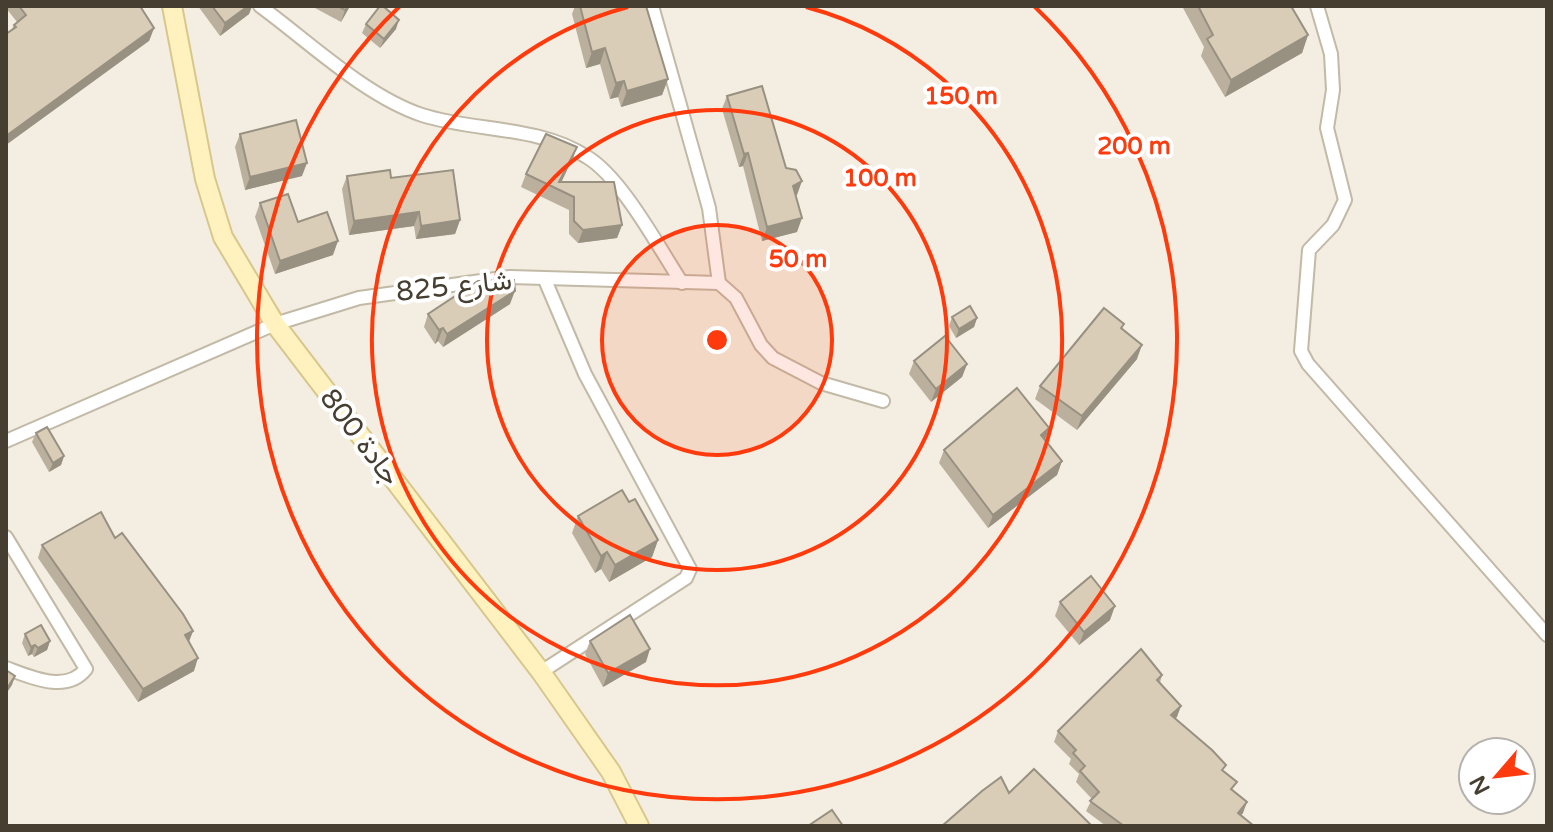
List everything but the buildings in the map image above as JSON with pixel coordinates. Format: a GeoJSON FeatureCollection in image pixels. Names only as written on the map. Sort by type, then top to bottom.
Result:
{"type":"FeatureCollection","features":[{"type":"Feature","properties":{"kind":"main road","name":"جادة 800"},"geometry":{"type":"LineString","coordinates":[[172,6],[205,179],[223,237],[275,324],[541,672],[611,772],[639,826]]}},
{"type":"Feature","properties":{"kind":"street"},"geometry":{"type":"LineString","coordinates":[[260,6],[369,87],[411,110],[529,135],[558,143],[589,158],[625,197],[682,283]]}},
{"type":"Feature","properties":{"kind":"street"},"geometry":{"type":"LineString","coordinates":[[652,6],[709,208],[719,283],[736,298],[761,345],[773,358],[821,383],[883,401]]}},
{"type":"Feature","properties":{"kind":"street"},"geometry":{"type":"LineString","coordinates":[[1317,6],[1326,31],[1333,75],[1327,128],[1345,200],[1333,225],[1309,250],[1301,351],[1308,364],[1547,635]]}},
{"type":"Feature","properties":{"kind":"street","name":"شارع 825"},"geometry":{"type":"LineString","coordinates":[[6,441],[275,324],[359,298],[510,277],[719,283]]}},
{"type":"Feature","properties":{"kind":"street"},"geometry":{"type":"LineString","coordinates":[[541,672],[681,581],[690,569],[585,374],[545,280]]}},
{"type":"Feature","properties":{"kind":"street"},"geometry":{"type":"LineString","coordinates":[[6,537],[86,669],[73,680],[53,683],[6,668]]}}]}
